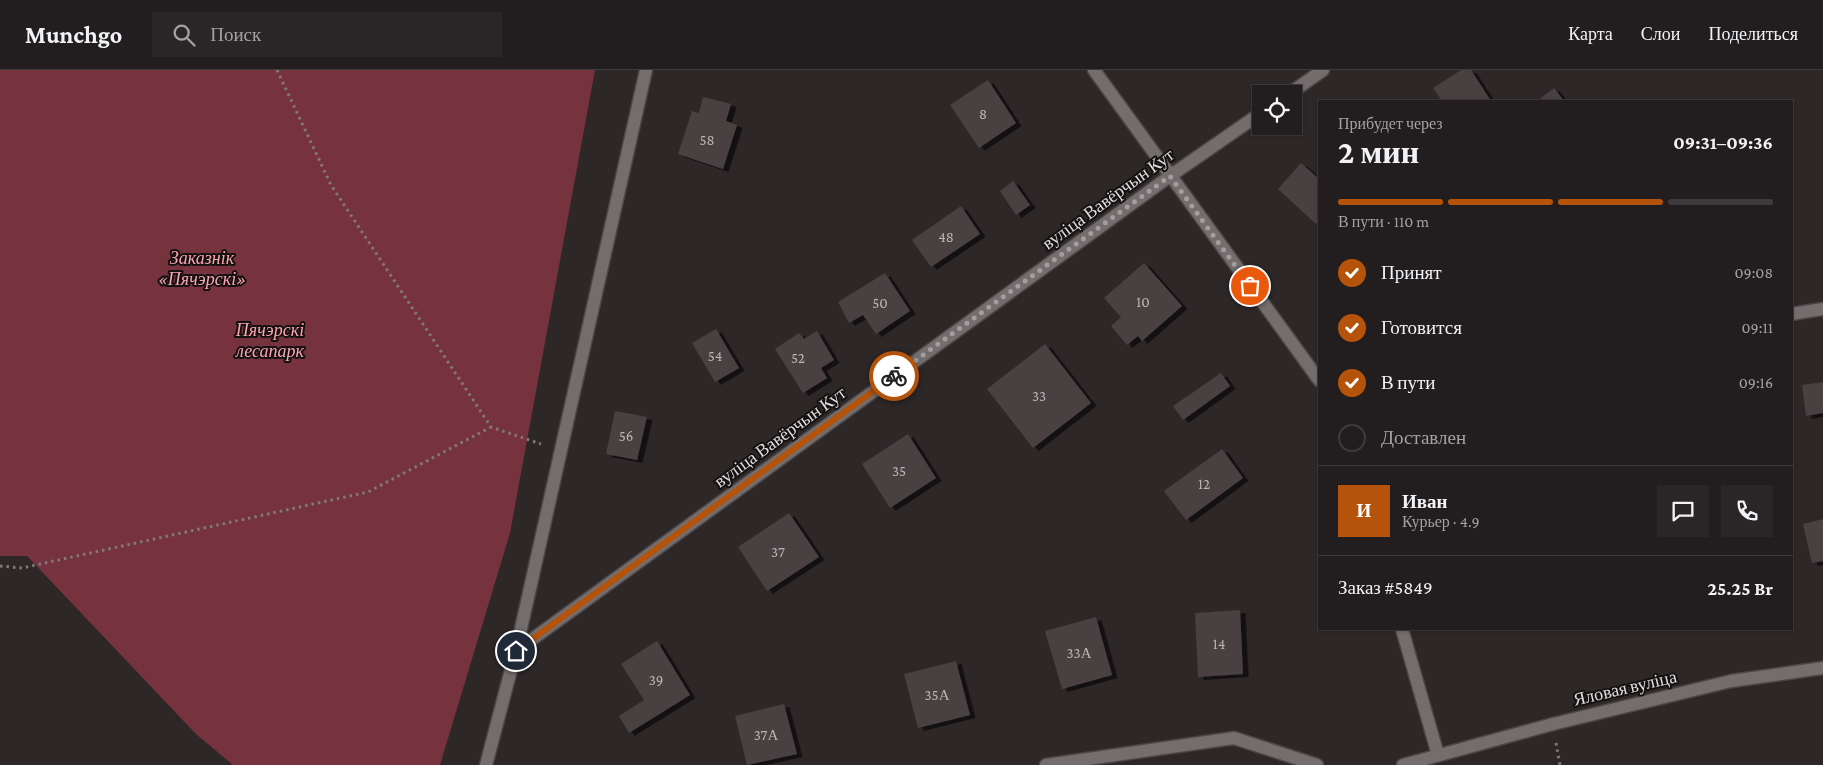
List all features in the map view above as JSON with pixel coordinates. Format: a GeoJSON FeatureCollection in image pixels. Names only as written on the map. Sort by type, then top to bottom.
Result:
{"type":"FeatureCollection","features":[{"type":"Feature","properties":{"kind":"street"},"geometry":{"type":"LineString","coordinates":[[486,765],[516,651],[646,70]]}},
{"type":"Feature","properties":{"kind":"street"},"geometry":{"type":"LineString","coordinates":[[1094,70],[1318,379]]}},
{"type":"Feature","properties":{"kind":"street"},"geometry":{"type":"LineString","coordinates":[[1302,85],[1323,70]]}},
{"type":"Feature","properties":{"kind":"street","name":"вуліца Вавёрчын Кут"},"geometry":{"type":"LineString","coordinates":[[516,651],[1170,176],[1252,119]]}},
{"type":"Feature","properties":{"kind":"street"},"geometry":{"type":"LineString","coordinates":[[1793,314],[1823,309]]}},
{"type":"Feature","properties":{"kind":"street"},"geometry":{"type":"LineString","coordinates":[[1402,630],[1438,755]]}},
{"type":"Feature","properties":{"kind":"street","name":"Яловая вуліца"},"geometry":{"type":"LineString","coordinates":[[1402,765],[1553,724],[1731,681],[1823,668]]}},
{"type":"Feature","properties":{"kind":"street"},"geometry":{"type":"LineString","coordinates":[[1046,765],[1234,738],[1317,765]]}},
{"type":"Feature","properties":{"kind":"path"},"geometry":{"type":"LineString","coordinates":[[277,70],[331,184],[491,427],[560,451]]}},
{"type":"Feature","properties":{"kind":"path"},"geometry":{"type":"LineString","coordinates":[[0,566],[22,568],[368,492],[491,427]]}},
{"type":"Feature","properties":{"kind":"green space","name":"Заказнік «Пячэрскі»"},"geometry":{"type":"Polygon","coordinates":[[[0,70],[595,70],[510,533],[440,765],[233,765],[196,734],[27,556],[0,556],[0,70]]]}},
{"type":"Feature","properties":{"kind":"building"},"geometry":{"type":"Polygon","coordinates":[[[1461,70],[1471,70],[1490,100],[1441,100],[1433,88],[1461,70]]]}},
{"type":"Feature","properties":{"kind":"building"},"geometry":{"type":"Polygon","coordinates":[[[988,80],[1016,123],[979,148],[950,105],[988,80]]]}},
{"type":"Feature","properties":{"kind":"building"},"geometry":{"type":"Polygon","coordinates":[[[1554,88],[1563,100],[1543,100],[1541,98],[1554,88]]]}},
{"type":"Feature","properties":{"kind":"building"},"geometry":{"type":"Polygon","coordinates":[[[703,97],[731,104],[726,121],[737,125],[723,169],[678,154],[692,111],[699,113],[703,97]]]}},
{"type":"Feature","properties":{"kind":"building"},"geometry":{"type":"Polygon","coordinates":[[[1301,163],[1318,178],[1318,222],[1316,224],[1278,189],[1301,163]]]}},
{"type":"Feature","properties":{"kind":"building"},"geometry":{"type":"Polygon","coordinates":[[[1013,181],[1030,205],[1016,215],[1000,191],[1013,181]]]}},
{"type":"Feature","properties":{"kind":"building"},"geometry":{"type":"Polygon","coordinates":[[[961,206],[980,234],[931,267],[912,240],[961,206]]]}},
{"type":"Feature","properties":{"kind":"building"},"geometry":{"type":"Polygon","coordinates":[[[1144,263],[1182,306],[1142,341],[1138,336],[1127,345],[1111,326],[1121,317],[1104,298],[1144,263]]]}},
{"type":"Feature","properties":{"kind":"building"},"geometry":{"type":"Polygon","coordinates":[[[885,273],[910,311],[876,334],[863,315],[849,323],[838,302],[885,273]]]}},
{"type":"Feature","properties":{"kind":"building"},"geometry":{"type":"Polygon","coordinates":[[[716,329],[739,368],[715,382],[692,343],[716,329]]]}},
{"type":"Feature","properties":{"kind":"building"},"geometry":{"type":"Polygon","coordinates":[[[817,331],[834,360],[821,368],[827,378],[803,393],[775,349],[799,333],[804,339],[817,331]]]}},
{"type":"Feature","properties":{"kind":"building"},"geometry":{"type":"Polygon","coordinates":[[[1045,344],[1091,403],[1033,448],[987,389],[1045,344]]]}},
{"type":"Feature","properties":{"kind":"building"},"geometry":{"type":"Polygon","coordinates":[[[1221,373],[1230,386],[1183,420],[1173,406],[1221,373]]]}},
{"type":"Feature","properties":{"kind":"building"},"geometry":{"type":"Polygon","coordinates":[[[1823,382],[1823,413],[1806,416],[1802,385],[1823,382]]]}},
{"type":"Feature","properties":{"kind":"building"},"geometry":{"type":"Polygon","coordinates":[[[615,411],[647,417],[637,460],[606,454],[615,411]]]}},
{"type":"Feature","properties":{"kind":"building"},"geometry":{"type":"Polygon","coordinates":[[[908,434],[936,478],[890,508],[862,464],[908,434]]]}},
{"type":"Feature","properties":{"kind":"building"},"geometry":{"type":"Polygon","coordinates":[[[1222,449],[1243,478],[1186,520],[1164,491],[1222,449]]]}},
{"type":"Feature","properties":{"kind":"building"},"geometry":{"type":"Polygon","coordinates":[[[789,513],[819,557],[767,591],[738,547],[789,513]]]}},
{"type":"Feature","properties":{"kind":"building"},"geometry":{"type":"Polygon","coordinates":[[[1823,519],[1823,561],[1812,563],[1803,524],[1823,519]]]}},
{"type":"Feature","properties":{"kind":"building"},"geometry":{"type":"Polygon","coordinates":[[[1240,610],[1243,674],[1198,677],[1195,613],[1240,610]]]}},
{"type":"Feature","properties":{"kind":"building"},"geometry":{"type":"Polygon","coordinates":[[[1096,617],[1112,675],[1062,689],[1045,631],[1096,617]]]}},
{"type":"Feature","properties":{"kind":"building"},"geometry":{"type":"Polygon","coordinates":[[[657,641],[690,695],[629,733],[619,716],[644,700],[621,664],[657,641]]]}},
{"type":"Feature","properties":{"kind":"building"},"geometry":{"type":"Polygon","coordinates":[[[956,661],[970,715],[918,728],[904,674],[956,661]]]}},
{"type":"Feature","properties":{"kind":"building"},"geometry":{"type":"Polygon","coordinates":[[[784,704],[797,754],[747,765],[735,716],[784,704]]]}},
{"type":"Feature","properties":{"kind":"way so far"},"geometry":{"type":"LineString","coordinates":[[894,376],[1170,176],[1250,286]]}},
{"type":"Feature","properties":{"kind":"route"},"geometry":{"type":"LineString","coordinates":[[516,651],[894,376]]}},
{"type":"Feature","properties":{"kind":"park label","name":"Пячэрскі лесапарк"},"geometry":{"type":"Point","coordinates":[270,340]}}]}
